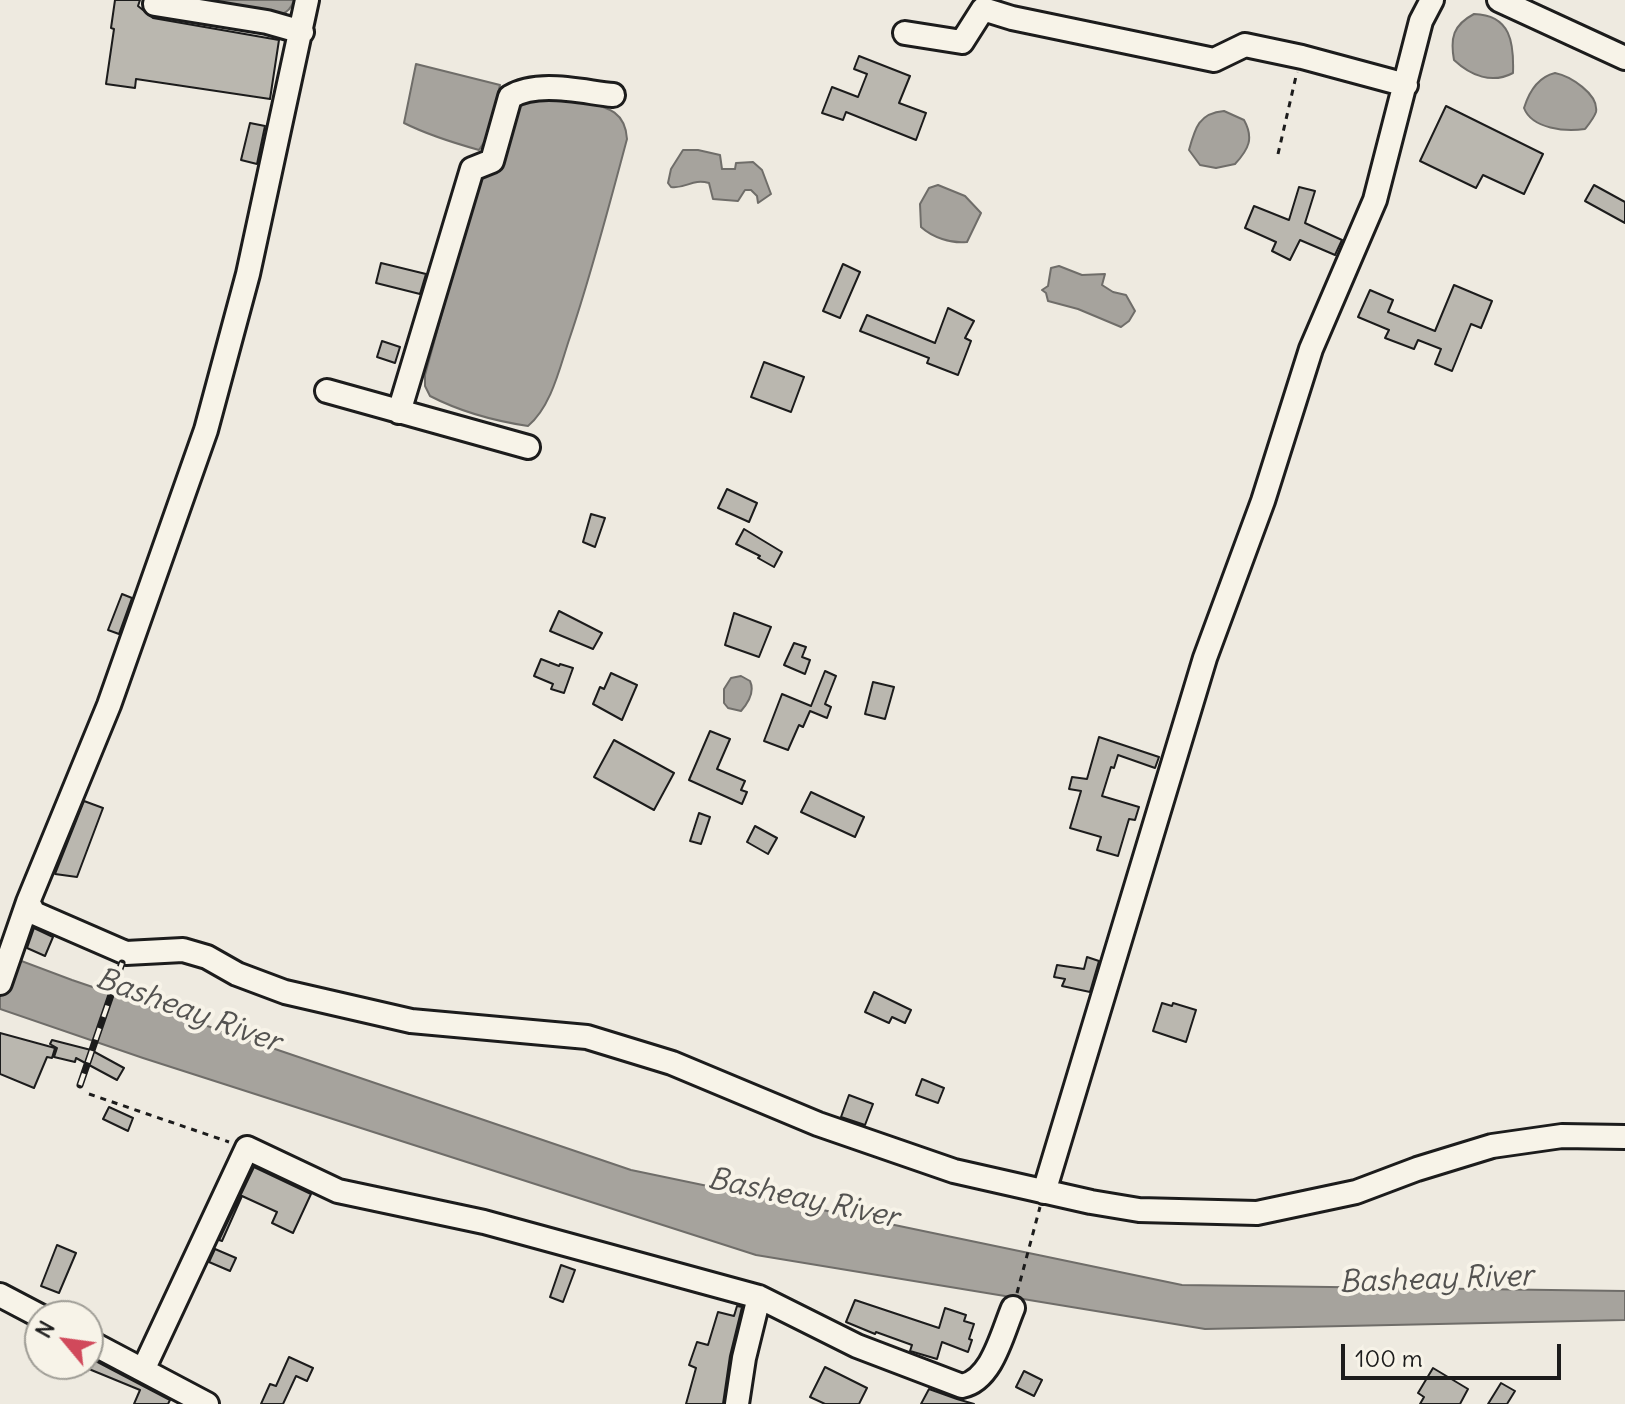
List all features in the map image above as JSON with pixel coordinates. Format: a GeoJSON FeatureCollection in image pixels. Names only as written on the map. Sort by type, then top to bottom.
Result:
{"type":"FeatureCollection","features":[{"type":"Feature","properties":{"kind":"street"},"geometry":{"type":"LineString","coordinates":[[0,983],[109,705],[206,430],[248,274],[307,0]]}},
{"type":"Feature","properties":{"kind":"street"},"geometry":{"type":"LineString","coordinates":[[1044,1192],[1205,658],[1263,501],[1311,349],[1375,200],[1421,21],[1432,0]]}},
{"type":"Feature","properties":{"kind":"street"},"geometry":{"type":"LineString","coordinates":[[1499,0],[1625,58]]}},
{"type":"Feature","properties":{"kind":"street"},"geometry":{"type":"LineString","coordinates":[[155,4],[267,22],[302,32]]}},
{"type":"Feature","properties":{"kind":"street"},"geometry":{"type":"LineString","coordinates":[[905,33],[962,42],[984,4],[1012,18],[1214,60],[1245,45],[1406,85]]}},
{"type":"Feature","properties":{"kind":"street"},"geometry":{"type":"LineString","coordinates":[[399,412],[472,169],[492,161],[510,97],[519,92],[543,89],[613,95]]}},
{"type":"Feature","properties":{"kind":"street"},"geometry":{"type":"LineString","coordinates":[[327,391],[528,447]]}},
{"type":"Feature","properties":{"kind":"street"},"geometry":{"type":"LineString","coordinates":[[27,908],[126,953],[183,950],[207,957],[237,974],[285,992],[411,1021],[587,1037],[672,1063],[818,1124],[954,1171],[1139,1210],[1257,1213],[1356,1192],[1492,1146],[1562,1136],[1625,1137]]}},
{"type":"Feature","properties":{"kind":"street"},"geometry":{"type":"LineString","coordinates":[[143,1370],[247,1148],[338,1191],[484,1222],[759,1297],[857,1346],[962,1386],[969,1385],[986,1371],[1013,1308]]}},
{"type":"Feature","properties":{"kind":"street"},"geometry":{"type":"LineString","coordinates":[[0,1295],[24,1308]]}},
{"type":"Feature","properties":{"kind":"street"},"geometry":{"type":"LineString","coordinates":[[737,1404],[744,1358],[759,1297]]}},
{"type":"Feature","properties":{"kind":"street"},"geometry":{"type":"LineString","coordinates":[[104,1349],[207,1404]]}},
{"type":"Feature","properties":{"kind":"path"},"geometry":{"type":"LineString","coordinates":[[1278,154],[1288,102],[1302,57]]}},
{"type":"Feature","properties":{"kind":"path"},"geometry":{"type":"LineString","coordinates":[[89,1094],[247,1148]]}},
{"type":"Feature","properties":{"kind":"path"},"geometry":{"type":"LineString","coordinates":[[1013,1308],[1044,1192]]}},
{"type":"Feature","properties":{"kind":"shaded area"},"geometry":{"type":"Polygon","coordinates":[[[188,0],[294,0],[286,12],[274,15],[188,0]]]}},
{"type":"Feature","properties":{"kind":"shaded area"},"geometry":{"type":"Polygon","coordinates":[[[1474,14],[1496,19],[1503,25],[1511,41],[1513,73],[1497,78],[1482,77],[1454,60],[1452,45],[1457,28],[1474,14]]]}},
{"type":"Feature","properties":{"kind":"shaded area"},"geometry":{"type":"Polygon","coordinates":[[[416,64],[500,85],[488,136],[479,150],[404,123],[416,64]]]}},
{"type":"Feature","properties":{"kind":"shaded area"},"geometry":{"type":"Polygon","coordinates":[[[1555,73],[1575,82],[1593,99],[1596,112],[1585,129],[1550,128],[1534,121],[1524,108],[1535,86],[1555,73]]]}},
{"type":"Feature","properties":{"kind":"shaded area"},"geometry":{"type":"Polygon","coordinates":[[[572,98],[616,114],[622,120],[627,139],[559,373],[543,408],[528,426],[478,415],[430,396],[425,386],[425,375],[479,178],[519,100],[572,98]]]}},
{"type":"Feature","properties":{"kind":"shaded area"},"geometry":{"type":"Polygon","coordinates":[[[1224,111],[1244,120],[1249,132],[1247,148],[1235,164],[1216,168],[1200,165],[1189,150],[1196,129],[1204,118],[1224,111]]]}},
{"type":"Feature","properties":{"kind":"shaded area"},"geometry":{"type":"Polygon","coordinates":[[[683,150],[720,155],[722,169],[735,169],[736,163],[753,162],[762,170],[771,194],[758,203],[757,196],[751,190],[745,190],[738,201],[713,199],[709,183],[671,187],[668,183],[671,169],[683,150]]]}},
{"type":"Feature","properties":{"kind":"shaded area"},"geometry":{"type":"Polygon","coordinates":[[[938,185],[965,196],[981,213],[967,242],[942,239],[921,227],[920,204],[929,188],[938,185]]]}},
{"type":"Feature","properties":{"kind":"shaded area"},"geometry":{"type":"Polygon","coordinates":[[[1059,266],[1082,275],[1105,274],[1102,285],[1126,295],[1135,311],[1129,321],[1121,327],[1078,309],[1048,301],[1042,290],[1048,286],[1051,268],[1059,266]]]}},
{"type":"Feature","properties":{"kind":"shaded area"},"geometry":{"type":"Polygon","coordinates":[[[741,676],[750,681],[752,689],[741,711],[728,708],[724,703],[724,689],[731,678],[741,676]]]}},
{"type":"Feature","properties":{"kind":"shaded area"},"geometry":{"type":"Polygon","coordinates":[[[0,953],[631,1170],[1182,1285],[1625,1291],[1625,1320],[1205,1329],[756,1255],[0,1009],[0,953]]]}},
{"type":"Feature","properties":{"kind":"building"},"geometry":{"type":"Polygon","coordinates":[[[115,0],[140,0],[138,6],[153,18],[279,40],[270,99],[136,79],[135,88],[106,84],[115,0]]]}},
{"type":"Feature","properties":{"kind":"building"},"geometry":{"type":"Polygon","coordinates":[[[859,56],[910,76],[899,103],[926,113],[916,140],[846,112],[843,120],[822,113],[832,87],[858,97],[867,74],[854,69],[859,56]]]}},
{"type":"Feature","properties":{"kind":"building"},"geometry":{"type":"Polygon","coordinates":[[[1446,106],[1543,154],[1524,194],[1483,175],[1476,188],[1420,161],[1446,106]]]}},
{"type":"Feature","properties":{"kind":"building"},"geometry":{"type":"Polygon","coordinates":[[[250,123],[265,126],[257,164],[241,160],[250,123]]]}},
{"type":"Feature","properties":{"kind":"building"},"geometry":{"type":"Polygon","coordinates":[[[1594,185],[1625,202],[1625,223],[1585,201],[1594,185]]]}},
{"type":"Feature","properties":{"kind":"building"},"geometry":{"type":"Polygon","coordinates":[[[1299,187],[1315,191],[1305,223],[1342,240],[1335,255],[1300,240],[1290,260],[1272,251],[1276,242],[1245,228],[1254,206],[1289,220],[1299,187]]]}},
{"type":"Feature","properties":{"kind":"building"},"geometry":{"type":"Polygon","coordinates":[[[381,263],[426,274],[420,294],[376,283],[381,263]]]}},
{"type":"Feature","properties":{"kind":"building"},"geometry":{"type":"Polygon","coordinates":[[[843,264],[860,272],[840,318],[823,311],[843,264]]]}},
{"type":"Feature","properties":{"kind":"building"},"geometry":{"type":"Polygon","coordinates":[[[1454,285],[1492,301],[1481,328],[1471,324],[1452,371],[1435,364],[1441,349],[1418,340],[1414,349],[1385,338],[1389,330],[1358,317],[1370,290],[1393,300],[1388,312],[1435,331],[1454,285]]]}},
{"type":"Feature","properties":{"kind":"building"},"geometry":{"type":"Polygon","coordinates":[[[948,308],[974,321],[965,338],[971,341],[958,375],[927,363],[929,358],[860,331],[867,315],[935,343],[948,308]]]}},
{"type":"Feature","properties":{"kind":"building"},"geometry":{"type":"Polygon","coordinates":[[[382,341],[400,347],[395,363],[377,357],[382,341]]]}},
{"type":"Feature","properties":{"kind":"building"},"geometry":{"type":"Polygon","coordinates":[[[764,362],[804,377],[791,412],[751,397],[764,362]]]}},
{"type":"Feature","properties":{"kind":"building"},"geometry":{"type":"Polygon","coordinates":[[[727,489],[757,503],[749,522],[718,508],[727,489]]]}},
{"type":"Feature","properties":{"kind":"building"},"geometry":{"type":"Polygon","coordinates":[[[591,514],[605,518],[595,547],[583,542],[591,514]]]}},
{"type":"Feature","properties":{"kind":"building"},"geometry":{"type":"Polygon","coordinates":[[[744,529],[782,552],[774,567],[736,544],[744,529]]]}},
{"type":"Feature","properties":{"kind":"building"},"geometry":{"type":"Polygon","coordinates":[[[122,594],[132,598],[119,634],[108,630],[122,594]]]}},
{"type":"Feature","properties":{"kind":"building"},"geometry":{"type":"Polygon","coordinates":[[[559,611],[602,633],[593,649],[550,631],[559,611]]]}},
{"type":"Feature","properties":{"kind":"building"},"geometry":{"type":"Polygon","coordinates":[[[734,613],[771,627],[759,657],[725,645],[734,613]]]}},
{"type":"Feature","properties":{"kind":"building"},"geometry":{"type":"Polygon","coordinates":[[[794,643],[806,647],[802,657],[810,660],[805,674],[784,665],[794,643]]]}},
{"type":"Feature","properties":{"kind":"building"},"geometry":{"type":"Polygon","coordinates":[[[541,659],[573,668],[564,693],[551,689],[553,684],[534,676],[541,659]]]}},
{"type":"Feature","properties":{"kind":"building"},"geometry":{"type":"Polygon","coordinates":[[[825,671],[836,676],[825,704],[831,707],[827,718],[810,711],[803,727],[799,725],[788,750],[764,741],[782,694],[811,706],[825,671]]]}},
{"type":"Feature","properties":{"kind":"building"},"geometry":{"type":"Polygon","coordinates":[[[611,673],[637,685],[622,720],[593,704],[600,687],[604,689],[611,673]]]}},
{"type":"Feature","properties":{"kind":"building"},"geometry":{"type":"Polygon","coordinates":[[[873,682],[894,687],[885,719],[865,714],[873,682]]]}},
{"type":"Feature","properties":{"kind":"building"},"geometry":{"type":"Polygon","coordinates":[[[710,731],[730,739],[717,769],[745,781],[741,790],[747,792],[742,804],[689,780],[710,731]]]}},
{"type":"Feature","properties":{"kind":"building"},"geometry":{"type":"Polygon","coordinates":[[[1099,737],[1159,757],[1155,768],[1118,755],[1114,768],[1111,767],[1102,796],[1139,807],[1135,820],[1129,819],[1118,856],[1097,850],[1101,837],[1070,828],[1081,791],[1069,789],[1072,777],[1087,779],[1099,737]]]}},
{"type":"Feature","properties":{"kind":"building"},"geometry":{"type":"Polygon","coordinates":[[[614,740],[674,773],[654,810],[594,777],[614,740]]]}},
{"type":"Feature","properties":{"kind":"building"},"geometry":{"type":"Polygon","coordinates":[[[811,792],[864,817],[855,837],[801,812],[811,792]]]}},
{"type":"Feature","properties":{"kind":"building"},"geometry":{"type":"Polygon","coordinates":[[[84,801],[103,808],[77,877],[55,874],[84,801]]]}},
{"type":"Feature","properties":{"kind":"building"},"geometry":{"type":"Polygon","coordinates":[[[699,813],[710,817],[701,844],[690,841],[699,813]]]}},
{"type":"Feature","properties":{"kind":"building"},"geometry":{"type":"Polygon","coordinates":[[[755,826],[777,838],[768,854],[747,842],[755,826]]]}},
{"type":"Feature","properties":{"kind":"building"},"geometry":{"type":"Polygon","coordinates":[[[34,928],[53,937],[45,956],[27,948],[34,928]]]}},
{"type":"Feature","properties":{"kind":"building"},"geometry":{"type":"Polygon","coordinates":[[[1087,957],[1099,961],[1090,992],[1062,986],[1065,979],[1054,977],[1057,965],[1084,969],[1087,957]]]}},
{"type":"Feature","properties":{"kind":"building"},"geometry":{"type":"Polygon","coordinates":[[[874,992],[911,1010],[905,1023],[892,1017],[889,1023],[865,1012],[874,992]]]}},
{"type":"Feature","properties":{"kind":"building"},"geometry":{"type":"Polygon","coordinates":[[[1162,1003],[1196,1010],[1186,1042],[1153,1031],[1162,1003]]]}},
{"type":"Feature","properties":{"kind":"building"},"geometry":{"type":"Polygon","coordinates":[[[0,1033],[55,1048],[52,1058],[47,1057],[34,1088],[0,1074],[0,1033]]]}},
{"type":"Feature","properties":{"kind":"building"},"geometry":{"type":"Polygon","coordinates":[[[52,1040],[91,1050],[124,1068],[117,1080],[76,1058],[75,1062],[54,1057],[57,1048],[50,1044],[52,1040]]]}},
{"type":"Feature","properties":{"kind":"building"},"geometry":{"type":"Polygon","coordinates":[[[922,1079],[944,1088],[938,1103],[916,1095],[922,1079]]]}},
{"type":"Feature","properties":{"kind":"building"},"geometry":{"type":"Polygon","coordinates":[[[849,1095],[873,1104],[865,1125],[841,1117],[849,1095]]]}},
{"type":"Feature","properties":{"kind":"building"},"geometry":{"type":"Polygon","coordinates":[[[109,1107],[133,1118],[128,1131],[103,1119],[109,1107]]]}},
{"type":"Feature","properties":{"kind":"building"},"geometry":{"type":"Polygon","coordinates":[[[254,1167],[311,1194],[293,1233],[272,1223],[277,1212],[242,1196],[222,1241],[219,1240],[254,1167]]]}},
{"type":"Feature","properties":{"kind":"building"},"geometry":{"type":"Polygon","coordinates":[[[57,1245],[76,1253],[59,1293],[41,1286],[57,1245]]]}},
{"type":"Feature","properties":{"kind":"building"},"geometry":{"type":"Polygon","coordinates":[[[215,1249],[236,1258],[230,1271],[209,1262],[215,1249]]]}},
{"type":"Feature","properties":{"kind":"building"},"geometry":{"type":"Polygon","coordinates":[[[561,1265],[575,1270],[563,1302],[550,1297],[561,1265]]]}},
{"type":"Feature","properties":{"kind":"building"},"geometry":{"type":"Polygon","coordinates":[[[855,1300],[939,1328],[945,1308],[966,1315],[964,1321],[974,1324],[968,1352],[942,1342],[937,1359],[910,1351],[912,1345],[846,1322],[855,1300]]]}},
{"type":"Feature","properties":{"kind":"building"},"geometry":{"type":"Polygon","coordinates":[[[737,1306],[742,1307],[723,1404],[686,1404],[696,1368],[689,1365],[697,1342],[708,1345],[718,1312],[734,1316],[737,1306]]]}},
{"type":"Feature","properties":{"kind":"building"},"geometry":{"type":"Polygon","coordinates":[[[289,1357],[313,1368],[307,1381],[296,1376],[283,1404],[261,1404],[270,1384],[276,1386],[289,1357]]]}},
{"type":"Feature","properties":{"kind":"building"},"geometry":{"type":"Polygon","coordinates":[[[104,1365],[170,1400],[168,1404],[134,1404],[140,1390],[104,1375],[104,1365]]]}},
{"type":"Feature","properties":{"kind":"building"},"geometry":{"type":"Polygon","coordinates":[[[825,1367],[867,1388],[859,1404],[825,1404],[810,1397],[825,1367]]]}},
{"type":"Feature","properties":{"kind":"building"},"geometry":{"type":"Polygon","coordinates":[[[1433,1368],[1468,1389],[1460,1404],[1420,1404],[1424,1397],[1418,1393],[1433,1368]]]}},
{"type":"Feature","properties":{"kind":"building"},"geometry":{"type":"Polygon","coordinates":[[[1024,1371],[1042,1380],[1034,1396],[1016,1387],[1024,1371]]]}},
{"type":"Feature","properties":{"kind":"building"},"geometry":{"type":"Polygon","coordinates":[[[1501,1383],[1515,1391],[1507,1404],[1488,1404],[1501,1383]]]}},
{"type":"Feature","properties":{"kind":"building"},"geometry":{"type":"Polygon","coordinates":[[[929,1389],[957,1399],[974,1404],[921,1404],[929,1389]]]}},
{"type":"Feature","properties":{"kind":"railway"},"geometry":{"type":"LineString","coordinates":[[80,1085],[122,963]]}},
{"type":"Feature","properties":{"kind":"water label","name":"Basheay River"},"geometry":{"type":"Point","coordinates":[188,1011]}},
{"type":"Feature","properties":{"kind":"water label","name":"Basheay River"},"geometry":{"type":"Point","coordinates":[803,1199]}},
{"type":"Feature","properties":{"kind":"water label","name":"Basheay River"},"geometry":{"type":"Point","coordinates":[1436,1280]}}]}
